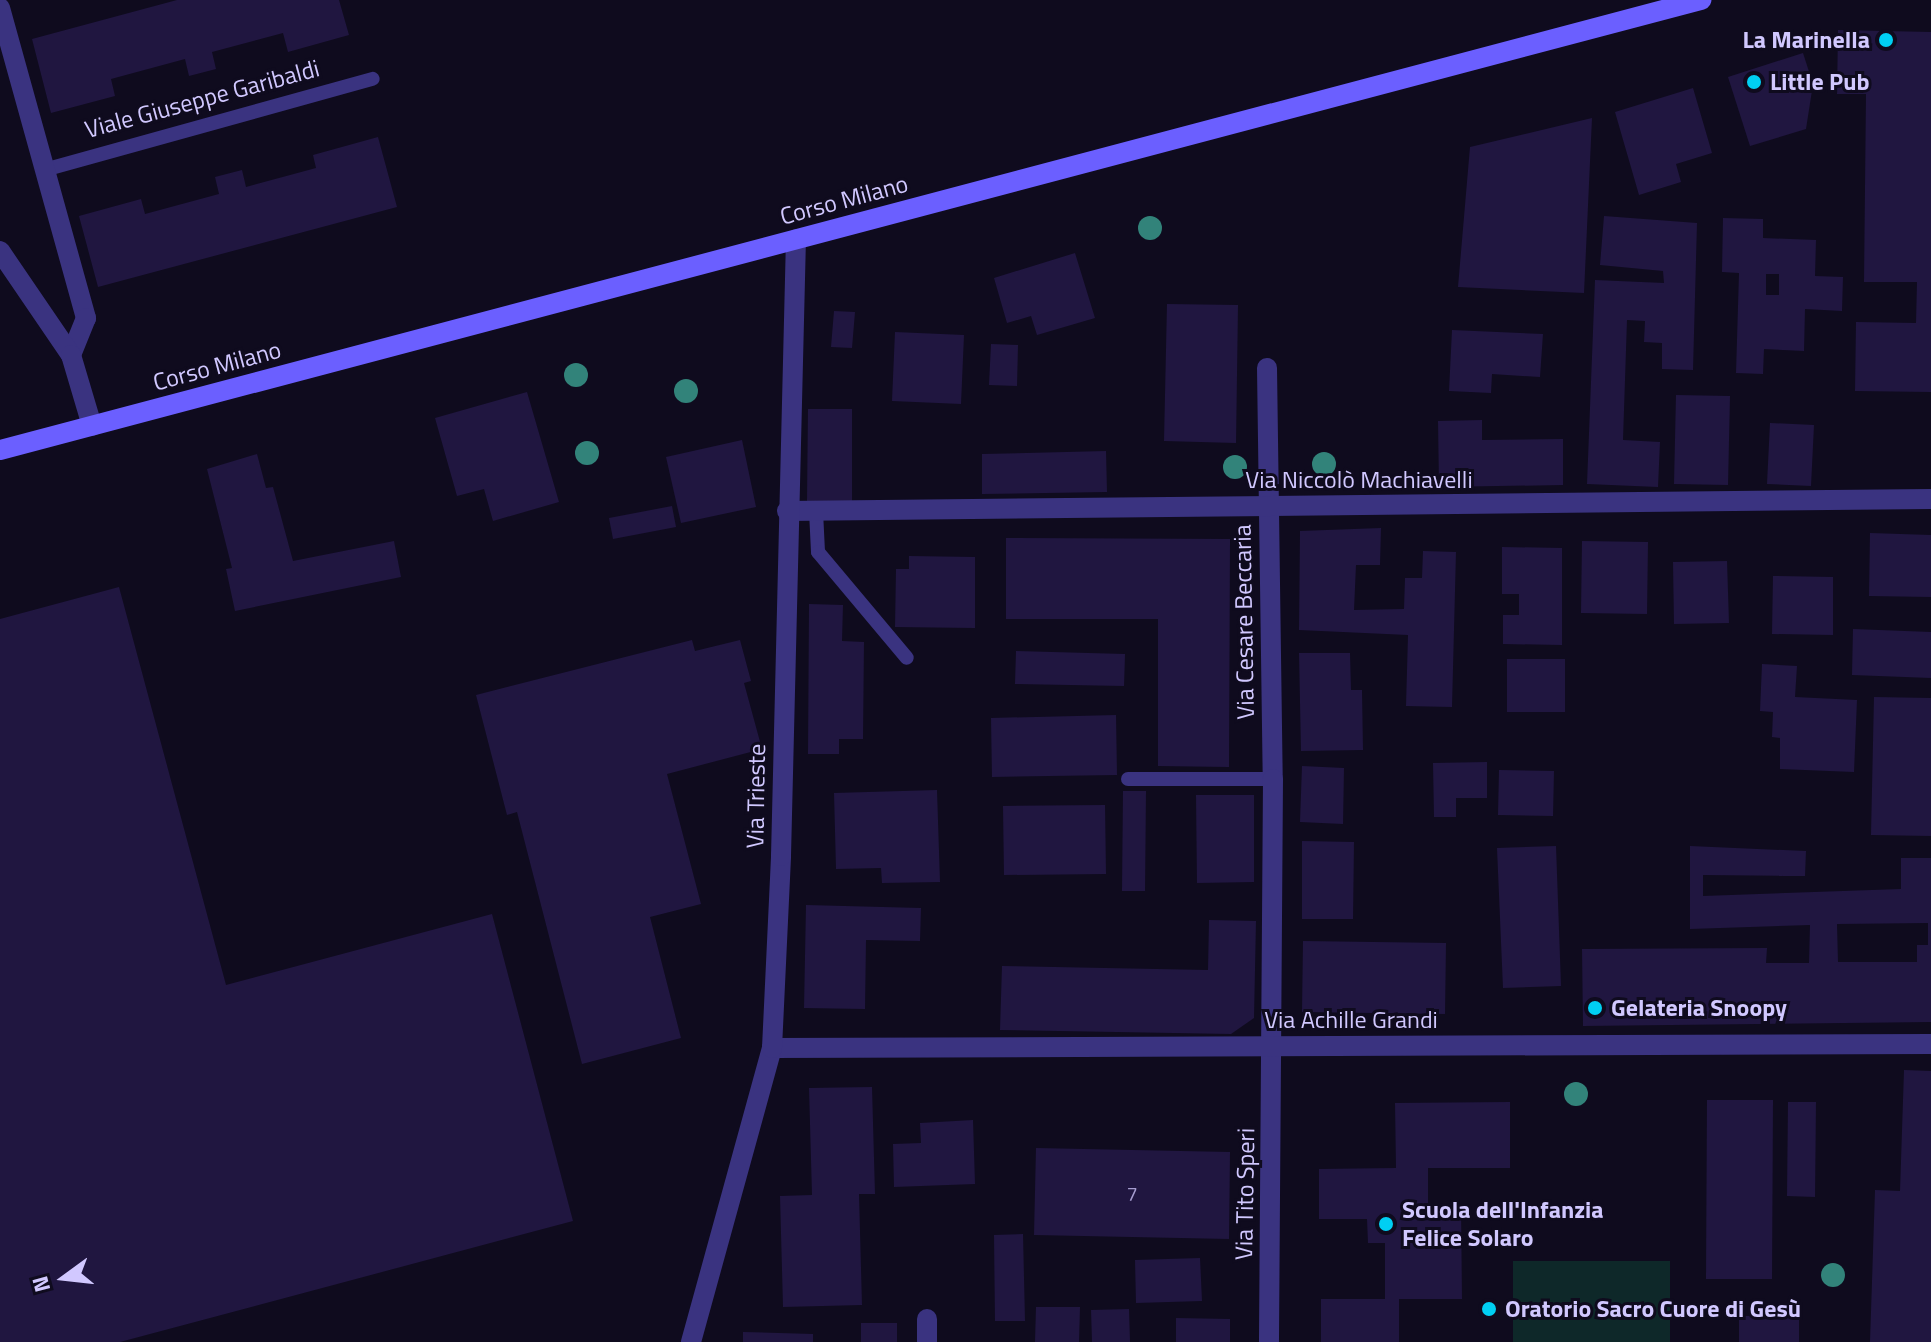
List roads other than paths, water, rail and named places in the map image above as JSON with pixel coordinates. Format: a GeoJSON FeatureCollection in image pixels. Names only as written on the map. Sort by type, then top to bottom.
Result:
{"type":"FeatureCollection","features":[{"type":"Feature","properties":{"kind":"main road","name":"Corso Milano"},"geometry":{"type":"LineString","coordinates":[[0,450],[1701,0]]}},
{"type":"Feature","properties":{"kind":"street"},"geometry":{"type":"LineString","coordinates":[[0,8],[86,318],[71,355]]}},
{"type":"Feature","properties":{"kind":"street","name":"Via Trieste"},"geometry":{"type":"LineString","coordinates":[[691,1342],[772,1048],[781,856],[796,239]]}},
{"type":"Feature","properties":{"kind":"street"},"geometry":{"type":"LineString","coordinates":[[0,251],[71,355],[92,426]]}},
{"type":"Feature","properties":{"kind":"street","name":"Via Cesare Beccaria"},"geometry":{"type":"LineString","coordinates":[[1267,368],[1273,779],[1272,1046]]}},
{"type":"Feature","properties":{"kind":"street","name":"Via Niccolò Machiavelli"},"geometry":{"type":"LineString","coordinates":[[787,511],[1931,499]]}},
{"type":"Feature","properties":{"kind":"street","name":"Via Achille Grandi"},"geometry":{"type":"LineString","coordinates":[[772,1048],[1931,1044]]}},
{"type":"Feature","properties":{"kind":"street","name":"Via Tito Speri"},"geometry":{"type":"LineString","coordinates":[[1269,1342],[1272,1046]]}},
{"type":"Feature","properties":{"kind":"street"},"geometry":{"type":"LineString","coordinates":[[927,1319],[927,1342]]}},
{"type":"Feature","properties":{"kind":"lane","name":"Viale Giuseppe Garibaldi"},"geometry":{"type":"LineString","coordinates":[[44,170],[373,79]]}},
{"type":"Feature","properties":{"kind":"lane"},"geometry":{"type":"LineString","coordinates":[[816,511],[818,552],[907,658]]}},
{"type":"Feature","properties":{"kind":"lane"},"geometry":{"type":"LineString","coordinates":[[1128,779],[1273,779]]}},
{"type":"Feature","properties":{"kind":"place","name":"La Marinella"},"geometry":{"type":"Point","coordinates":[1886,40]}},
{"type":"Feature","properties":{"kind":"place","name":"Little Pub"},"geometry":{"type":"Point","coordinates":[1754,82]}},
{"type":"Feature","properties":{"kind":"place","name":"Gelateria Snoopy"},"geometry":{"type":"Point","coordinates":[1595,1008]}},
{"type":"Feature","properties":{"kind":"place","name":"Scuola dell'Infanzia Felice Solaro"},"geometry":{"type":"Point","coordinates":[1386,1224]}},
{"type":"Feature","properties":{"kind":"place","name":"Oratorio Sacro Cuore di Gesù"},"geometry":{"type":"Point","coordinates":[1489,1309]}}]}
